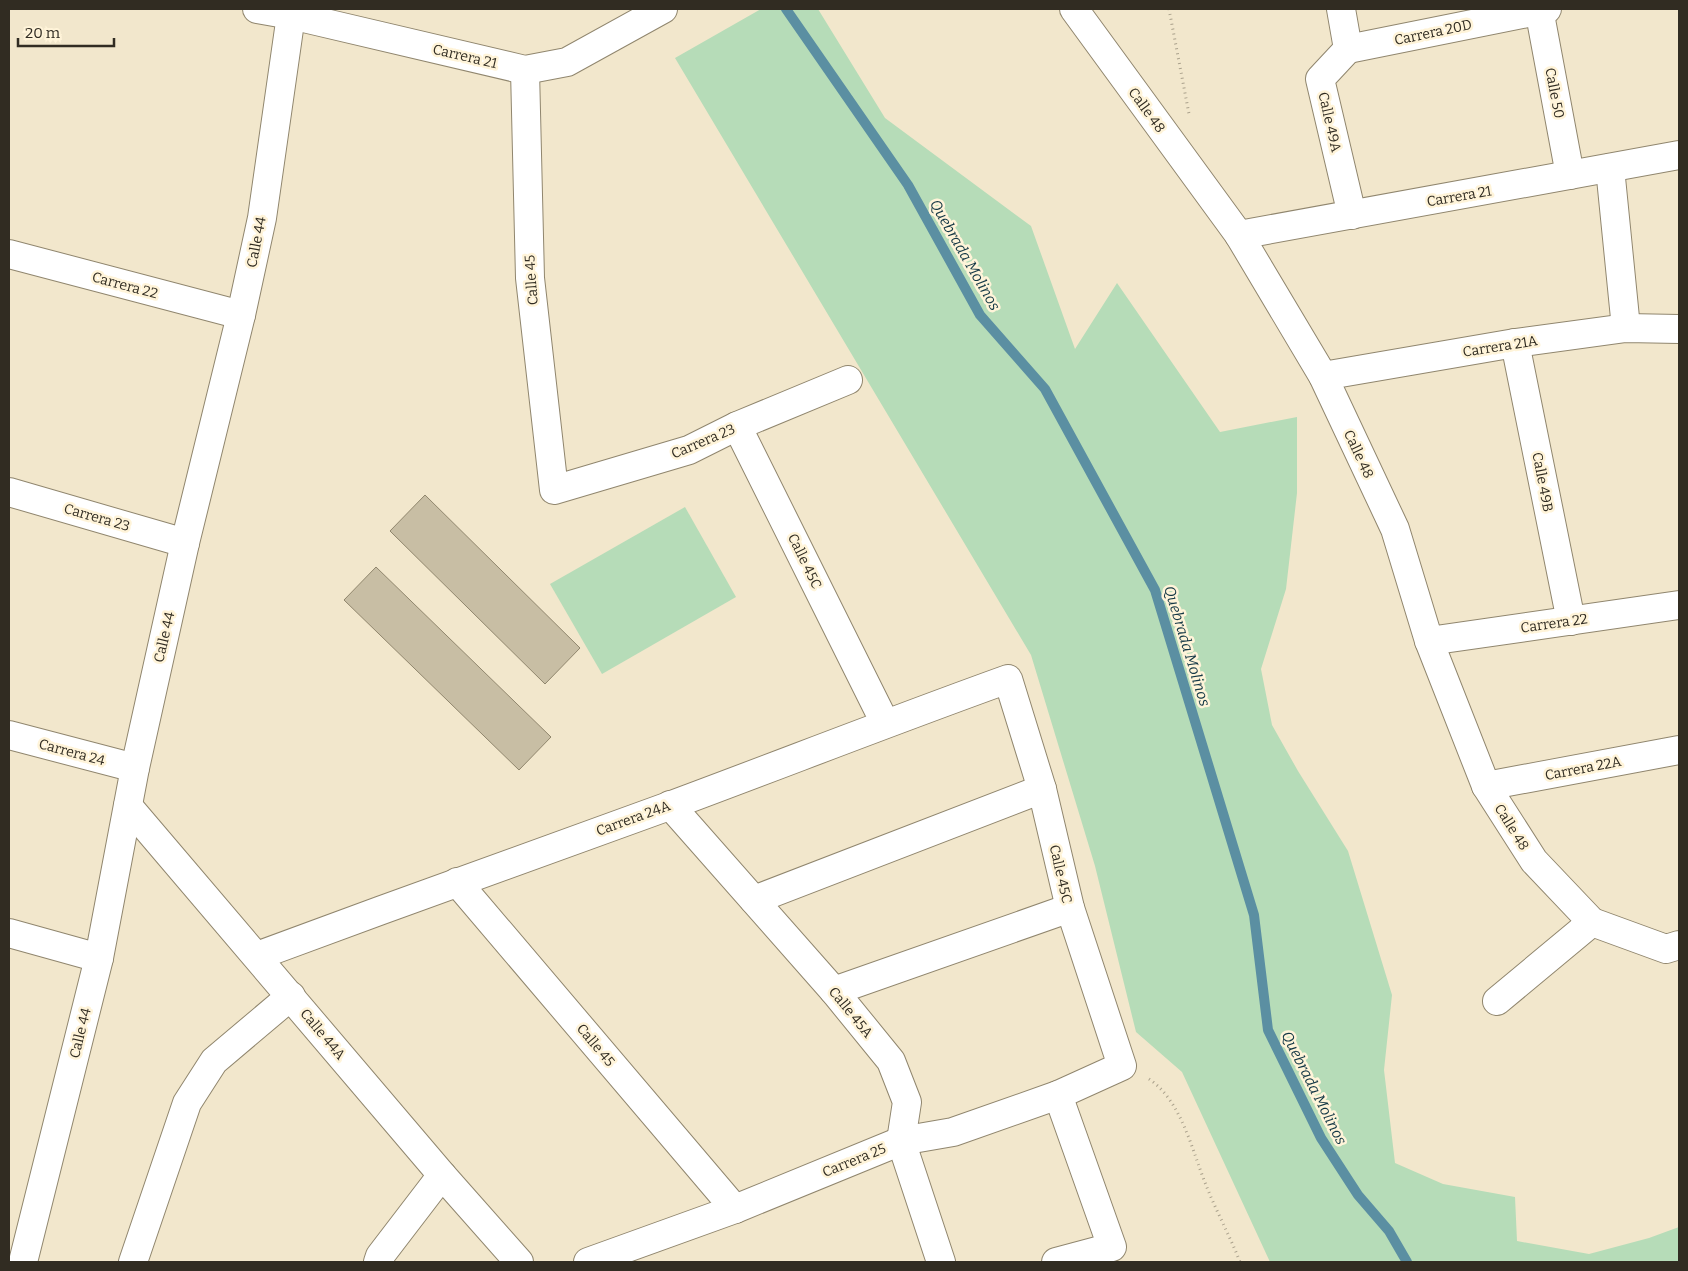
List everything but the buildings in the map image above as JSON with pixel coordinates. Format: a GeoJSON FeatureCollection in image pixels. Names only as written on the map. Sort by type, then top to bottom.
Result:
{"type":"FeatureCollection","features":[{"type":"Feature","properties":{"kind":"street","name":"Carrera 21"},"geometry":{"type":"LineString","coordinates":[[257,9],[290,12],[525,70],[567,62],[663,9]]}},
{"type":"Feature","properties":{"kind":"street","name":"Calle 48"},"geometry":{"type":"LineString","coordinates":[[1074,9],[1239,235],[1323,376],[1395,529],[1429,641],[1486,786],[1534,862],[1592,922]]}},
{"type":"Feature","properties":{"kind":"street"},"geometry":{"type":"LineString","coordinates":[[1342,9],[1348,49]]}},
{"type":"Feature","properties":{"kind":"street","name":"Carrera 20D"},"geometry":{"type":"LineString","coordinates":[[1348,49],[1542,9]]}},
{"type":"Feature","properties":{"kind":"street","name":"Calle 50"},"geometry":{"type":"LineString","coordinates":[[1542,9],[1570,175]]}},
{"type":"Feature","properties":{"kind":"street","name":"Calle 44"},"geometry":{"type":"LineString","coordinates":[[23,1262],[99,958],[135,768],[185,543],[241,315],[262,218],[290,12]]}},
{"type":"Feature","properties":{"kind":"street","name":"Calle 49A"},"geometry":{"type":"LineString","coordinates":[[1348,49],[1320,79],[1352,215]]}},
{"type":"Feature","properties":{"kind":"street","name":"Calle 45"},"geometry":{"type":"LineString","coordinates":[[525,70],[530,278],[554,490]]}},
{"type":"Feature","properties":{"kind":"street","name":"Carrera 21"},"geometry":{"type":"LineString","coordinates":[[1239,235],[1679,155]]}},
{"type":"Feature","properties":{"kind":"street"},"geometry":{"type":"LineString","coordinates":[[1610,168],[1626,328]]}},
{"type":"Feature","properties":{"kind":"street","name":"Carrera 22"},"geometry":{"type":"LineString","coordinates":[[9,254],[241,315]]}},
{"type":"Feature","properties":{"kind":"street","name":"Carrera 21A"},"geometry":{"type":"LineString","coordinates":[[1323,376],[1515,343],[1626,328],[1679,329]]}},
{"type":"Feature","properties":{"kind":"street","name":"Calle 49B"},"geometry":{"type":"LineString","coordinates":[[1515,343],[1571,621]]}},
{"type":"Feature","properties":{"kind":"street","name":"Carrera 23"},"geometry":{"type":"LineString","coordinates":[[554,490],[689,450],[737,426],[848,380]]}},
{"type":"Feature","properties":{"kind":"street","name":"Calle 45C"},"geometry":{"type":"LineString","coordinates":[[737,426],[885,723]]}},
{"type":"Feature","properties":{"kind":"street","name":"Carrera 23"},"geometry":{"type":"LineString","coordinates":[[9,492],[185,543]]}},
{"type":"Feature","properties":{"kind":"street","name":"Carrera 22"},"geometry":{"type":"LineString","coordinates":[[1429,641],[1679,605]]}},
{"type":"Feature","properties":{"kind":"street","name":"Calle 45C"},"geometry":{"type":"LineString","coordinates":[[1008,679],[1042,789],[1070,908],[1122,1066]]}},
{"type":"Feature","properties":{"kind":"street","name":"Carrera 24A"},"geometry":{"type":"LineString","coordinates":[[257,956],[1008,679]]}},
{"type":"Feature","properties":{"kind":"street","name":"Carrera 24"},"geometry":{"type":"LineString","coordinates":[[9,735],[135,768]]}},
{"type":"Feature","properties":{"kind":"street","name":"Carrera 22A"},"geometry":{"type":"LineString","coordinates":[[1486,786],[1679,750]]}},
{"type":"Feature","properties":{"kind":"street"},"geometry":{"type":"LineString","coordinates":[[754,900],[1042,789]]}},
{"type":"Feature","properties":{"kind":"street","name":"Calle 45A"},"geometry":{"type":"LineString","coordinates":[[670,805],[834,990],[891,1061],[907,1102],[901,1141],[942,1262]]}},
{"type":"Feature","properties":{"kind":"street","name":"Calle 44A"},"geometry":{"type":"LineString","coordinates":[[128,806],[442,1175],[519,1262]]}},
{"type":"Feature","properties":{"kind":"street","name":"Calle 45"},"geometry":{"type":"LineString","coordinates":[[457,882],[735,1209]]}},
{"type":"Feature","properties":{"kind":"street"},"geometry":{"type":"LineString","coordinates":[[834,990],[1070,908]]}},
{"type":"Feature","properties":{"kind":"street"},"geometry":{"type":"LineString","coordinates":[[1497,1002],[1592,922],[1666,948],[1679,945]]}},
{"type":"Feature","properties":{"kind":"street"},"geometry":{"type":"LineString","coordinates":[[9,933],[99,958]]}},
{"type":"Feature","properties":{"kind":"street"},"geometry":{"type":"LineString","coordinates":[[133,1262],[187,1103],[214,1061],[291,996]]}},
{"type":"Feature","properties":{"kind":"street","name":"Carrera 25"},"geometry":{"type":"LineString","coordinates":[[588,1262],[735,1209],[901,1141],[953,1132],[1058,1095],[1122,1066]]}},
{"type":"Feature","properties":{"kind":"street"},"geometry":{"type":"LineString","coordinates":[[1056,1262],[1112,1247],[1058,1095]]}},
{"type":"Feature","properties":{"kind":"street"},"geometry":{"type":"LineString","coordinates":[[378,1262],[380,1256],[442,1175]]}},
{"type":"Feature","properties":{"kind":"path"},"geometry":{"type":"LineString","coordinates":[[1169,9],[1191,122]]}},
{"type":"Feature","properties":{"kind":"path"},"geometry":{"type":"LineString","coordinates":[[1122,1066],[1151,1080],[1169,1099],[1189,1138],[1206,1186],[1240,1262]]}},
{"type":"Feature","properties":{"kind":"green space"},"geometry":{"type":"Polygon","coordinates":[[[761,9],[818,9],[885,118],[1031,226],[1075,349],[1117,283],[1220,432],[1297,417],[1297,493],[1286,589],[1261,669],[1272,725],[1348,851],[1392,995],[1384,1070],[1395,1163],[1443,1184],[1515,1197],[1517,1241],[1589,1254],[1649,1238],[1679,1227],[1679,1262],[1270,1262],[1182,1072],[1136,1032],[1095,866],[1031,655],[675,58],[761,9]]]}},
{"type":"Feature","properties":{"kind":"green space"},"geometry":{"type":"Polygon","coordinates":[[[685,507],[736,597],[602,674],[550,584],[685,507]]]}},
{"type":"Feature","properties":{"kind":"waterway","name":"Quebrada Molinos"},"geometry":{"type":"LineString","coordinates":[[786,9],[908,185],[980,315],[1045,389],[1155,590],[1254,915],[1268,1030],[1321,1138],[1358,1195],[1389,1231],[1407,1262]]}}]}
